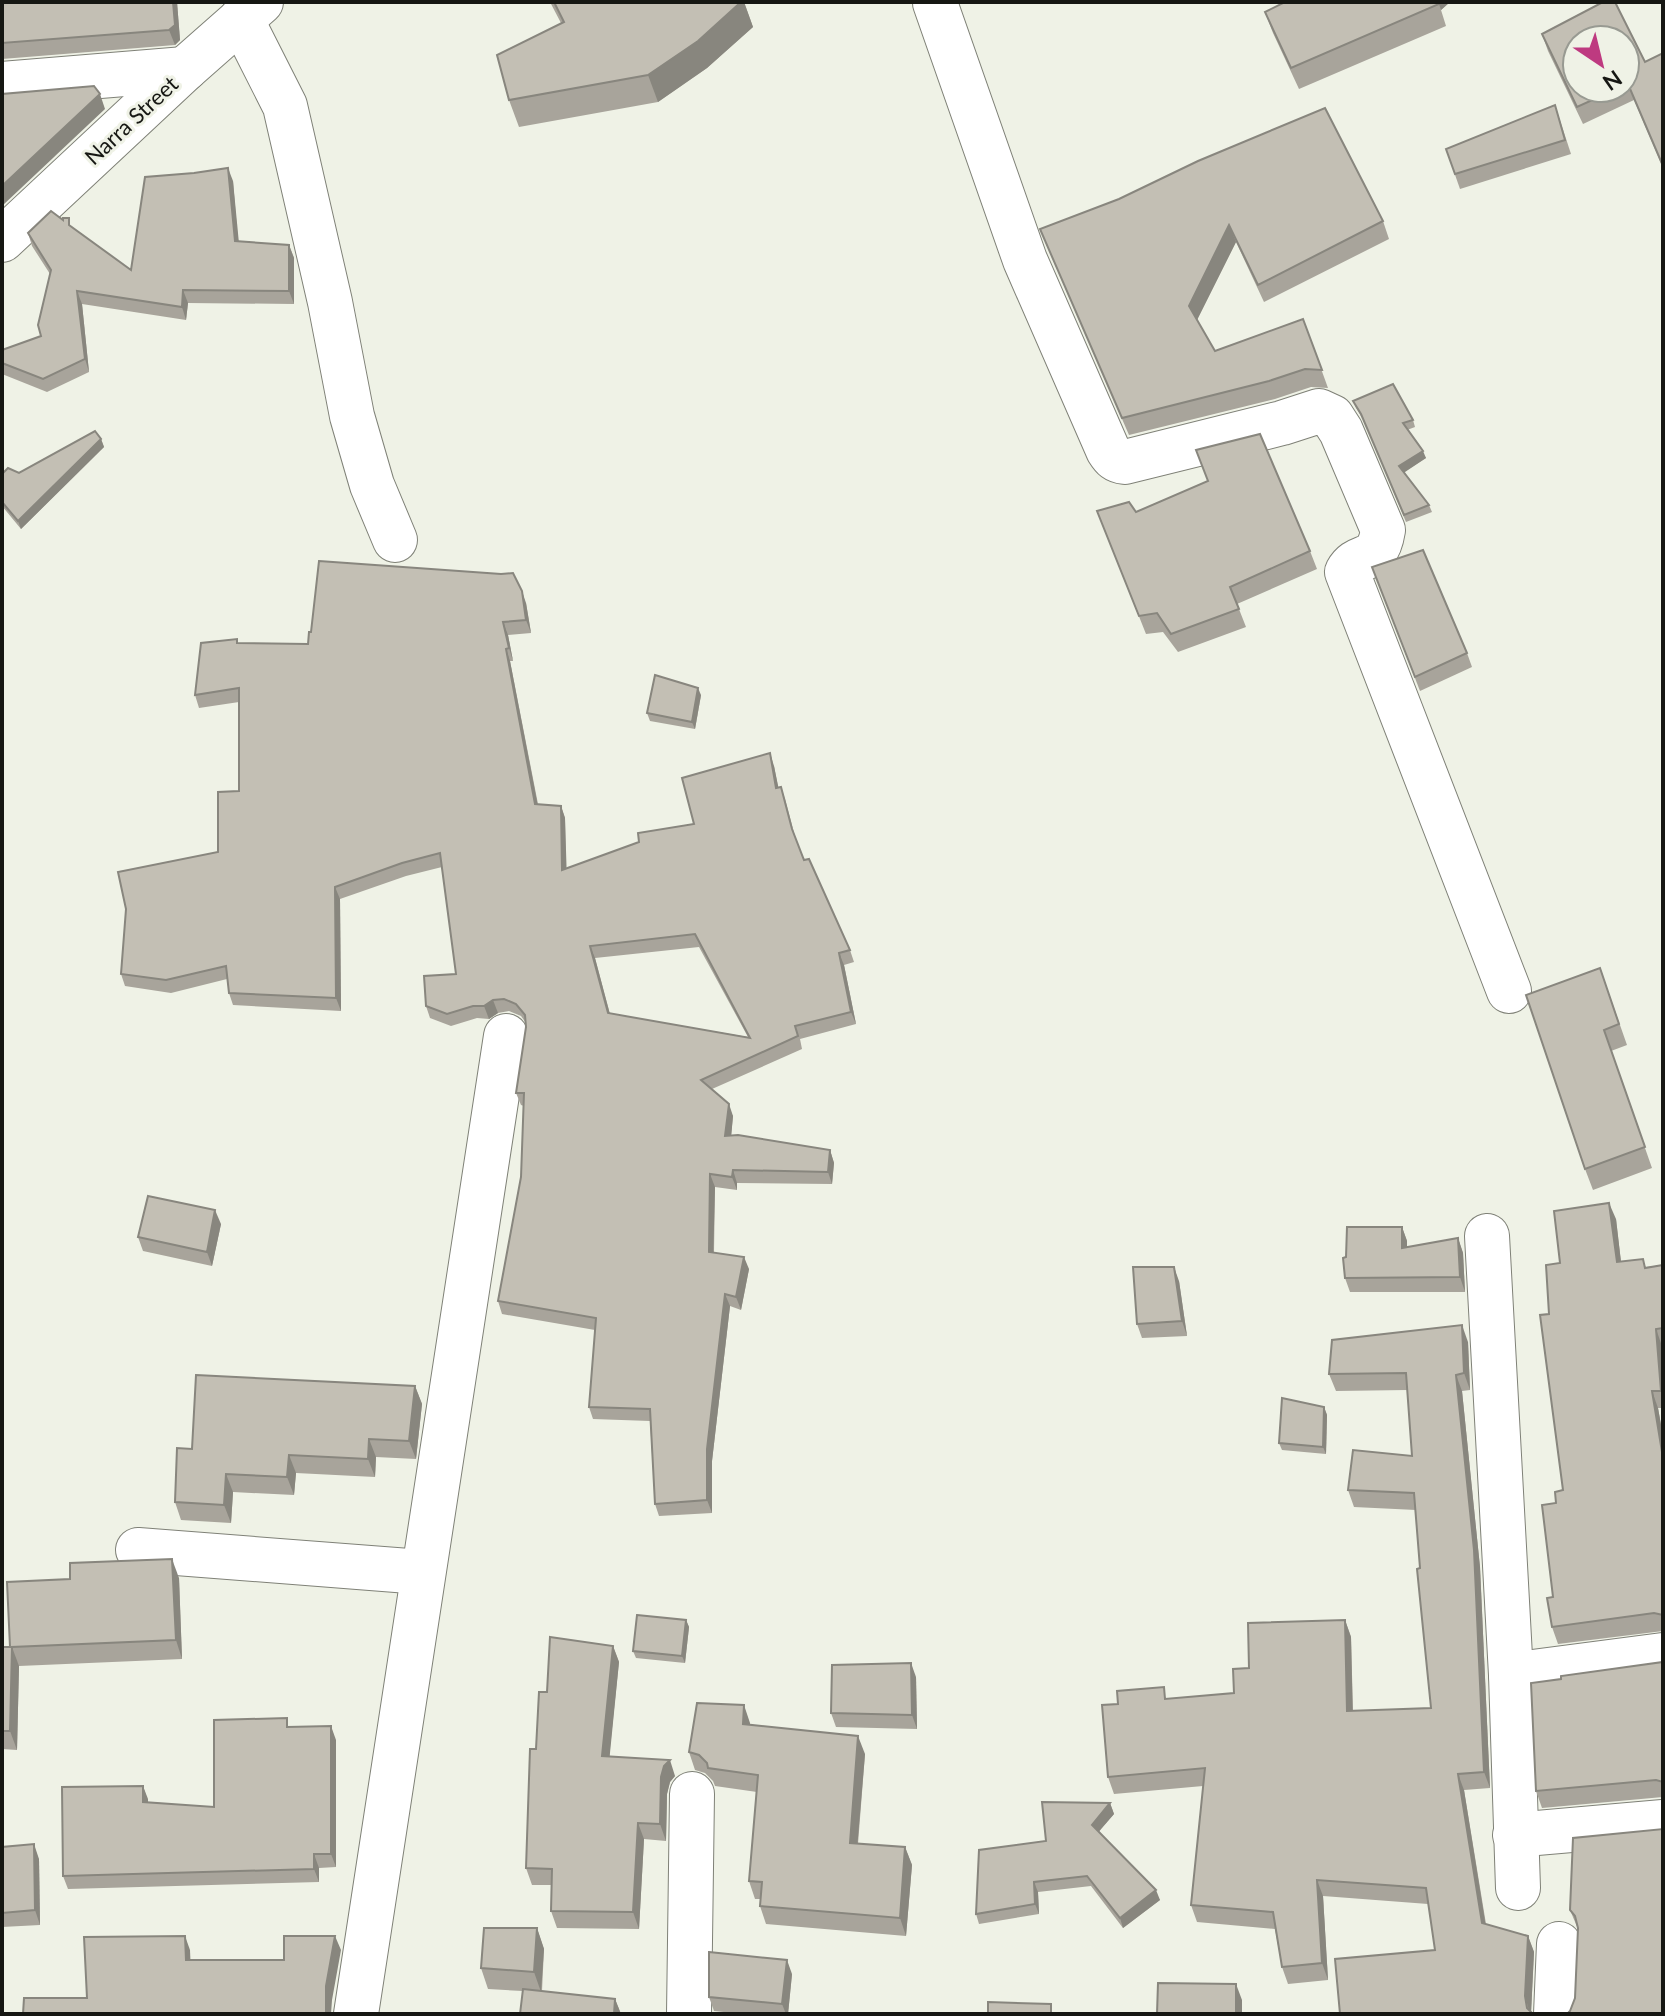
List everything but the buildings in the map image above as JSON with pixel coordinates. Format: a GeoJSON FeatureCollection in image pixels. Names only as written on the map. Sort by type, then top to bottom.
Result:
{"type":"FeatureCollection","features":[{"type":"Feature","properties":{"kind":"street"},"geometry":{"type":"LineString","coordinates":[[935,2],[1025,260],[1112,457],[1125,462],[1319,411],[1332,417],[1341,431],[1383,530],[1381,547],[1371,556],[1351,565],[1347,572],[1509,991]]}},
{"type":"Feature","properties":{"kind":"street"},"geometry":{"type":"LineString","coordinates":[[251,10],[285,106],[330,302],[352,416],[372,485],[395,540]]}},
{"type":"Feature","properties":{"kind":"street","name":"Narra Street"},"geometry":{"type":"LineString","coordinates":[[2,240],[251,10]]}},
{"type":"Feature","properties":{"kind":"street"},"geometry":{"type":"LineString","coordinates":[[2,84],[185,69]]}},
{"type":"Feature","properties":{"kind":"street"},"geometry":{"type":"LineString","coordinates":[[356,2014],[506,1036]]}},
{"type":"Feature","properties":{"kind":"street"},"geometry":{"type":"LineString","coordinates":[[1487,1236],[1511,1675],[1518,1888]]}},
{"type":"Feature","properties":{"kind":"street"},"geometry":{"type":"LineString","coordinates":[[138,1550],[422,1572]]}},
{"type":"Feature","properties":{"kind":"street"},"geometry":{"type":"LineString","coordinates":[[1511,1675],[1663,1655]]}},
{"type":"Feature","properties":{"kind":"street"},"geometry":{"type":"LineString","coordinates":[[689,2014],[692,1794]]}},
{"type":"Feature","properties":{"kind":"street"},"geometry":{"type":"LineString","coordinates":[[1515,1835],[1663,1822]]}},
{"type":"Feature","properties":{"kind":"street"},"geometry":{"type":"LineString","coordinates":[[1556,2014],[1559,1944]]}}]}
